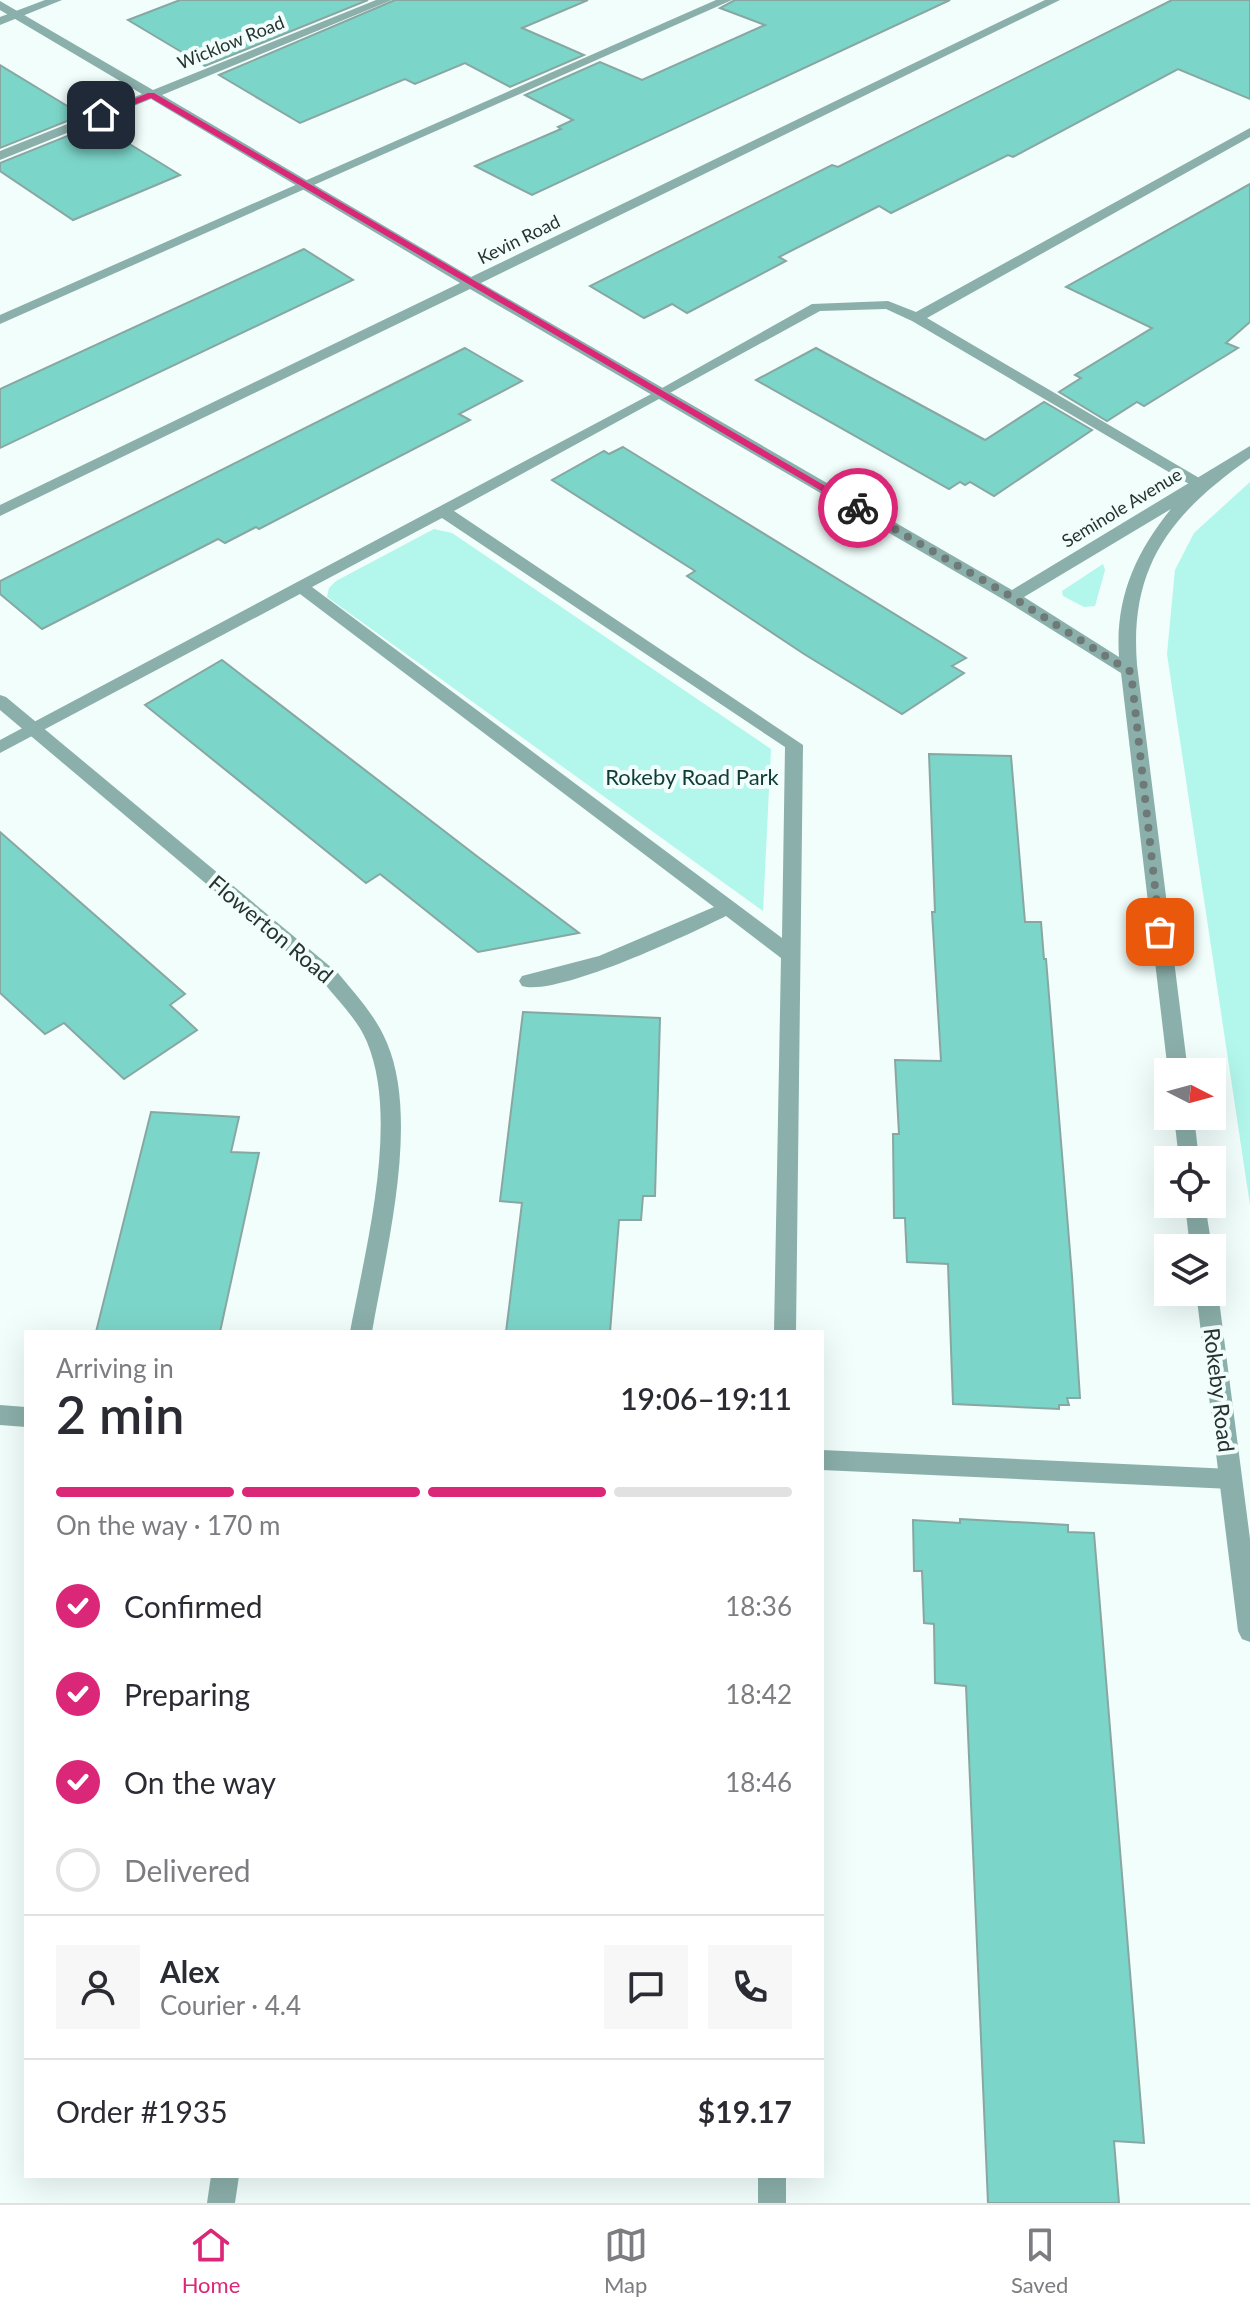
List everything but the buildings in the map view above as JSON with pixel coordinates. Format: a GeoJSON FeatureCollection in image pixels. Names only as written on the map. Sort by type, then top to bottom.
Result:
{"type":"FeatureCollection","features":[{"type":"Feature","properties":{"kind":"street"},"geometry":{"type":"LineString","coordinates":[[0,21],[56,0]]}},
{"type":"Feature","properties":{"kind":"street","name":"Wicklow Road"},"geometry":{"type":"LineString","coordinates":[[0,156],[386,0]]}},
{"type":"Feature","properties":{"kind":"street"},"geometry":{"type":"LineString","coordinates":[[0,320],[726,0]]}},
{"type":"Feature","properties":{"kind":"street","name":"Kevin Road"},"geometry":{"type":"LineString","coordinates":[[0,511],[1054,0]]}},
{"type":"Feature","properties":{"kind":"street"},"geometry":{"type":"LineString","coordinates":[[0,5],[660,395],[1012,597],[1131,672]]}},
{"type":"Feature","properties":{"kind":"street"},"geometry":{"type":"LineString","coordinates":[[917,318],[1250,132]]}},
{"type":"Feature","properties":{"kind":"street"},"geometry":{"type":"LineString","coordinates":[[0,747],[660,395],[817,307],[888,305],[917,318],[1201,485],[1156,536],[1140,563],[1130,599],[1127,639],[1149,848],[1176,1058]]}},
{"type":"Feature","properties":{"kind":"street","name":"Seminole Avenue"},"geometry":{"type":"LineString","coordinates":[[1012,597],[1201,485],[1250,451]]}},
{"type":"Feature","properties":{"kind":"street"},"geometry":{"type":"LineString","coordinates":[[443,511],[794,745],[785,1330]]}},
{"type":"Feature","properties":{"kind":"street"},"geometry":{"type":"LineString","coordinates":[[300,586],[792,956]]}},
{"type":"Feature","properties":{"kind":"street","name":"Flowerton Road"},"geometry":{"type":"LineString","coordinates":[[0,701],[331,978],[362,1017],[381,1052],[391,1103],[388,1163],[361,1330]]}},
{"type":"Feature","properties":{"kind":"street"},"geometry":{"type":"LineString","coordinates":[[529,981],[573,974],[636,951],[727,908]]}},
{"type":"Feature","properties":{"kind":"street","name":"Rokeby Road"},"geometry":{"type":"LineString","coordinates":[[1209,1306],[1250,1631]]}},
{"type":"Feature","properties":{"kind":"street"},"geometry":{"type":"LineString","coordinates":[[0,1415],[24,1417]]}},
{"type":"Feature","properties":{"kind":"street"},"geometry":{"type":"LineString","coordinates":[[824,1460],[1231,1479]]}},
{"type":"Feature","properties":{"kind":"street"},"geometry":{"type":"LineString","coordinates":[[221,2203],[225,2178]]}},
{"type":"Feature","properties":{"kind":"street"},"geometry":{"type":"LineString","coordinates":[[772,2178],[772,2203]]}},
{"type":"Feature","properties":{"kind":"green space"},"geometry":{"type":"Polygon","coordinates":[[[1250,482],[1250,1205],[1167,654],[1175,570],[1194,533],[1250,482]]]}},
{"type":"Feature","properties":{"kind":"green space","name":"Rokeby Road Park"},"geometry":{"type":"Polygon","coordinates":[[[434,529],[452,533],[771,749],[763,911],[327,597],[329,588],[336,581],[434,529]]]}},
{"type":"Feature","properties":{"kind":"green space"},"geometry":{"type":"Polygon","coordinates":[[[1103,564],[1105,570],[1095,606],[1084,607],[1063,596],[1062,591],[1103,564]]]}},
{"type":"Feature","properties":{"kind":"way so far"},"geometry":{"type":"LineString","coordinates":[[858,508],[1012,597],[1131,672],[1160,932]]}},
{"type":"Feature","properties":{"kind":"route"},"geometry":{"type":"LineString","coordinates":[[101,115],[151,95],[858,508]]}}]}
